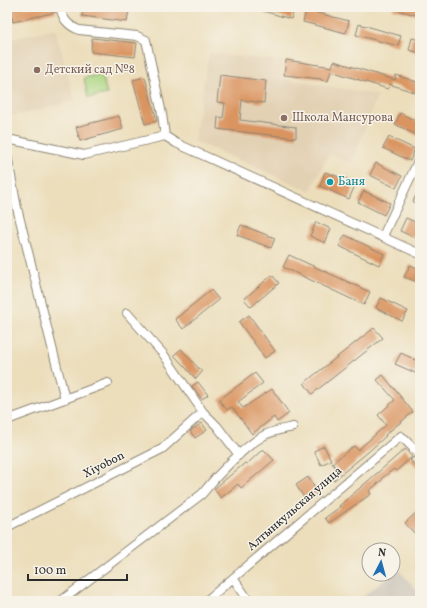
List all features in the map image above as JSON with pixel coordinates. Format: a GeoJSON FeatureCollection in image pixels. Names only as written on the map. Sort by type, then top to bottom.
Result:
{"type":"FeatureCollection","features":[{"type":"Feature","properties":{"kind":"street"},"geometry":{"type":"LineString","coordinates":[[60,7],[63,18],[71,26],[79,30],[137,36],[146,40],[162,114],[165,136]]}},
{"type":"Feature","properties":{"kind":"street"},"geometry":{"type":"LineString","coordinates":[[7,139],[84,155],[165,136],[183,147],[420,254]]}},
{"type":"Feature","properties":{"kind":"street"},"geometry":{"type":"LineString","coordinates":[[7,155],[17,208],[65,399]]}},
{"type":"Feature","properties":{"kind":"street"},"geometry":{"type":"LineString","coordinates":[[383,236],[420,156]]}},
{"type":"Feature","properties":{"kind":"street"},"geometry":{"type":"LineString","coordinates":[[127,313],[164,355],[203,412],[217,426],[239,455]]}},
{"type":"Feature","properties":{"kind":"street"},"geometry":{"type":"LineString","coordinates":[[7,420],[108,383]]}},
{"type":"Feature","properties":{"kind":"street","name":"Xiyobon"},"geometry":{"type":"LineString","coordinates":[[7,527],[162,450],[203,412]]}},
{"type":"Feature","properties":{"kind":"street"},"geometry":{"type":"LineString","coordinates":[[61,601],[202,494],[213,480],[239,455],[264,435],[293,427]]}},
{"type":"Feature","properties":{"kind":"street","name":"Алтынкульская улица"},"geometry":{"type":"LineString","coordinates":[[206,601],[401,436],[420,455]]}},
{"type":"Feature","properties":{"kind":"street"},"geometry":{"type":"LineString","coordinates":[[233,578],[249,601]]}},
{"type":"Feature","properties":{"kind":"shaded area","name":"Детский сад №8"},"geometry":{"type":"Polygon","coordinates":[[[55,28],[75,100],[7,118],[7,40],[55,28]]]}},
{"type":"Feature","properties":{"kind":"shaded area","name":"Школа Мансурова"},"geometry":{"type":"Polygon","coordinates":[[[209,53],[282,61],[281,78],[378,95],[352,163],[329,154],[310,191],[194,141],[209,53]]]}},
{"type":"Feature","properties":{"kind":"shaded area"},"geometry":{"type":"Polygon","coordinates":[[[401,572],[420,594],[420,601],[358,601],[382,582],[401,582],[401,572]]]}},
{"type":"Feature","properties":{"kind":"green space"},"geometry":{"type":"Polygon","coordinates":[[[102,74],[107,94],[88,98],[84,78],[102,74]]]}},
{"type":"Feature","properties":{"kind":"building"},"geometry":{"type":"Polygon","coordinates":[[[17,7],[55,7],[56,12],[13,22],[9,9],[17,7]]]}},
{"type":"Feature","properties":{"kind":"building"},"geometry":{"type":"Polygon","coordinates":[[[83,7],[113,7],[129,9],[127,22],[82,16],[83,7]]]}},
{"type":"Feature","properties":{"kind":"building"},"geometry":{"type":"Polygon","coordinates":[[[256,7],[295,7],[291,19],[256,9],[256,7]]]}},
{"type":"Feature","properties":{"kind":"building"},"geometry":{"type":"Polygon","coordinates":[[[393,7],[420,7],[420,16],[393,9],[393,7]]]}},
{"type":"Feature","properties":{"kind":"building"},"geometry":{"type":"Polygon","coordinates":[[[306,10],[349,21],[346,33],[303,22],[306,10]]]}},
{"type":"Feature","properties":{"kind":"building"},"geometry":{"type":"Polygon","coordinates":[[[359,24],[401,36],[398,46],[356,35],[359,24]]]}},
{"type":"Feature","properties":{"kind":"building"},"geometry":{"type":"Polygon","coordinates":[[[92,38],[137,43],[135,57],[91,52],[92,38]]]}},
{"type":"Feature","properties":{"kind":"building"},"geometry":{"type":"Polygon","coordinates":[[[412,38],[420,40],[420,53],[409,50],[412,38]]]}},
{"type":"Feature","properties":{"kind":"building"},"geometry":{"type":"Polygon","coordinates":[[[286,60],[332,67],[334,61],[395,80],[396,75],[420,83],[420,94],[389,84],[388,89],[331,71],[328,81],[284,75],[286,60]]]}},
{"type":"Feature","properties":{"kind":"building"},"geometry":{"type":"Polygon","coordinates":[[[220,75],[266,81],[264,103],[242,100],[240,120],[296,127],[296,138],[217,129],[218,117],[223,118],[225,103],[217,102],[220,75]]]}},
{"type":"Feature","properties":{"kind":"building"},"geometry":{"type":"Polygon","coordinates":[[[145,77],[157,121],[145,124],[133,80],[145,77]]]}},
{"type":"Feature","properties":{"kind":"building"},"geometry":{"type":"Polygon","coordinates":[[[400,113],[420,123],[420,137],[395,124],[400,113]]]}},
{"type":"Feature","properties":{"kind":"building"},"geometry":{"type":"Polygon","coordinates":[[[119,116],[123,129],[80,141],[76,127],[119,116]]]}},
{"type":"Feature","properties":{"kind":"building"},"geometry":{"type":"Polygon","coordinates":[[[389,137],[415,149],[410,161],[383,148],[389,137]]]}},
{"type":"Feature","properties":{"kind":"building"},"geometry":{"type":"Polygon","coordinates":[[[376,163],[402,176],[396,188],[370,175],[376,163]]]}},
{"type":"Feature","properties":{"kind":"building"},"geometry":{"type":"Polygon","coordinates":[[[325,172],[356,183],[349,199],[320,186],[325,172]]]}},
{"type":"Feature","properties":{"kind":"building"},"geometry":{"type":"Polygon","coordinates":[[[420,186],[420,205],[413,202],[420,186]]]}},
{"type":"Feature","properties":{"kind":"building"},"geometry":{"type":"Polygon","coordinates":[[[364,191],[390,203],[384,215],[358,202],[364,191]]]}},
{"type":"Feature","properties":{"kind":"building"},"geometry":{"type":"Polygon","coordinates":[[[406,218],[420,224],[420,240],[400,231],[406,218]]]}},
{"type":"Feature","properties":{"kind":"building"},"geometry":{"type":"Polygon","coordinates":[[[316,222],[331,229],[325,243],[310,236],[316,222]]]}},
{"type":"Feature","properties":{"kind":"building"},"geometry":{"type":"Polygon","coordinates":[[[241,225],[275,238],[271,248],[237,235],[241,225]]]}},
{"type":"Feature","properties":{"kind":"building"},"geometry":{"type":"Polygon","coordinates":[[[345,235],[384,254],[379,265],[339,246],[345,235]]]}},
{"type":"Feature","properties":{"kind":"building"},"geometry":{"type":"Polygon","coordinates":[[[289,255],[370,292],[364,305],[283,267],[289,255]]]}},
{"type":"Feature","properties":{"kind":"building"},"geometry":{"type":"Polygon","coordinates":[[[410,265],[420,269],[420,283],[404,277],[410,265]]]}},
{"type":"Feature","properties":{"kind":"building"},"geometry":{"type":"Polygon","coordinates":[[[272,275],[279,283],[251,307],[244,299],[272,275]]]}},
{"type":"Feature","properties":{"kind":"building"},"geometry":{"type":"Polygon","coordinates":[[[211,290],[219,300],[183,329],[175,319],[211,290]]]}},
{"type":"Feature","properties":{"kind":"building"},"geometry":{"type":"Polygon","coordinates":[[[381,298],[408,311],[402,321],[376,308],[381,298]]]}},
{"type":"Feature","properties":{"kind":"building"},"geometry":{"type":"Polygon","coordinates":[[[249,315],[275,351],[265,358],[239,322],[249,315]]]}},
{"type":"Feature","properties":{"kind":"building"},"geometry":{"type":"Polygon","coordinates":[[[374,328],[383,338],[312,394],[304,383],[374,328]]]}},
{"type":"Feature","properties":{"kind":"building"},"geometry":{"type":"Polygon","coordinates":[[[181,349],[202,372],[196,379],[174,355],[181,349]]]}},
{"type":"Feature","properties":{"kind":"building"},"geometry":{"type":"Polygon","coordinates":[[[401,353],[420,362],[420,375],[395,364],[401,353]]]}},
{"type":"Feature","properties":{"kind":"building"},"geometry":{"type":"Polygon","coordinates":[[[255,373],[263,383],[238,402],[243,408],[272,389],[289,413],[277,422],[274,417],[252,434],[232,407],[227,410],[219,400],[255,373]]]}},
{"type":"Feature","properties":{"kind":"building"},"geometry":{"type":"Polygon","coordinates":[[[383,375],[413,412],[333,481],[329,475],[337,469],[332,463],[354,446],[358,450],[386,425],[378,415],[395,400],[377,380],[383,375]]]}},
{"type":"Feature","properties":{"kind":"building"},"geometry":{"type":"Polygon","coordinates":[[[198,382],[208,395],[202,399],[192,386],[198,382]]]}},
{"type":"Feature","properties":{"kind":"building"},"geometry":{"type":"Polygon","coordinates":[[[202,423],[207,430],[195,438],[190,431],[202,423]]]}},
{"type":"Feature","properties":{"kind":"building"},"geometry":{"type":"Polygon","coordinates":[[[324,446],[331,460],[321,465],[314,451],[324,446]]]}},
{"type":"Feature","properties":{"kind":"building"},"geometry":{"type":"Polygon","coordinates":[[[263,449],[274,460],[241,488],[238,484],[221,498],[214,489],[245,463],[247,464],[263,449]]]}},
{"type":"Feature","properties":{"kind":"building"},"geometry":{"type":"Polygon","coordinates":[[[405,449],[412,457],[396,471],[394,469],[382,478],[383,479],[369,491],[371,494],[329,523],[325,518],[340,507],[339,506],[405,449]]]}},
{"type":"Feature","properties":{"kind":"building"},"geometry":{"type":"Polygon","coordinates":[[[414,457],[420,463],[420,470],[410,460],[414,457]]]}},
{"type":"Feature","properties":{"kind":"building"},"geometry":{"type":"Polygon","coordinates":[[[308,477],[318,493],[307,502],[296,485],[308,477]]]}},
{"type":"Feature","properties":{"kind":"building"},"geometry":{"type":"Polygon","coordinates":[[[420,509],[420,532],[416,535],[405,523],[420,509]]]}},
{"type":"Feature","properties":{"kind":"place","name":"Детский сад №8"},"geometry":{"type":"Point","coordinates":[37,70]}},
{"type":"Feature","properties":{"kind":"place","name":"Школа Мансурова"},"geometry":{"type":"Point","coordinates":[284,118]}},
{"type":"Feature","properties":{"kind":"place","name":"Баня"},"geometry":{"type":"Point","coordinates":[330,182]}}]}
